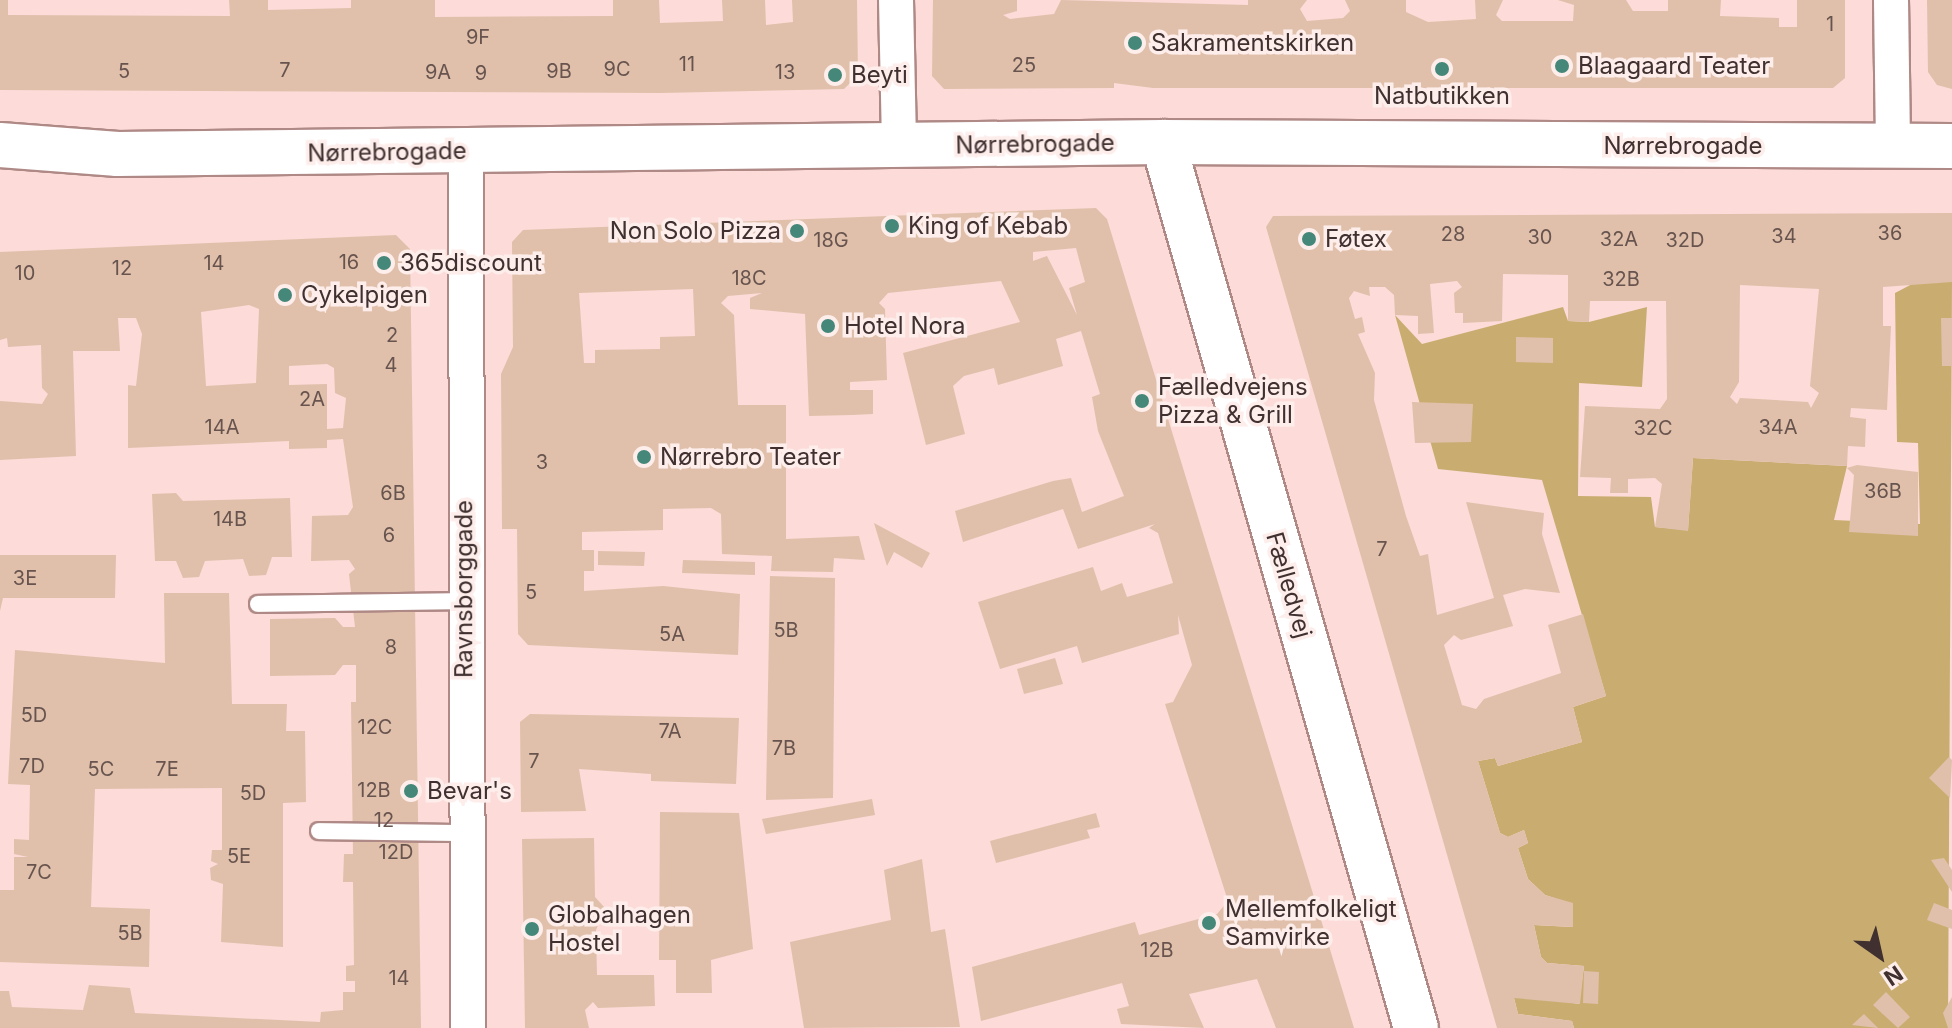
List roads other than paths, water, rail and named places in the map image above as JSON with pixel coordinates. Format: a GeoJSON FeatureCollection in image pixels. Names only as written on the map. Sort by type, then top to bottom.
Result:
{"type":"FeatureCollection","features":[{"type":"Feature","properties":{"kind":"street"},"geometry":{"type":"LineString","coordinates":[[896,0],[899,145]]}},
{"type":"Feature","properties":{"kind":"street"},"geometry":{"type":"LineString","coordinates":[[1891,0],[1893,145]]}},
{"type":"Feature","properties":{"kind":"street","name":"Nørrebrogade"},"geometry":{"type":"LineString","coordinates":[[0,145],[118,154],[1163,142],[1952,146]]}},
{"type":"Feature","properties":{"kind":"street","name":"Fælledvej"},"geometry":{"type":"LineString","coordinates":[[1163,142],[1416,1028]]}},
{"type":"Feature","properties":{"kind":"street","name":"Ravnsborggade"},"geometry":{"type":"LineString","coordinates":[[466,151],[463,601],[468,1028]]}},
{"type":"Feature","properties":{"kind":"street","name":"Nørrebrogade"},"geometry":{"type":"LineString","coordinates":[[0,167],[118,154]]}},
{"type":"Feature","properties":{"kind":"lane"},"geometry":{"type":"LineString","coordinates":[[258,604],[463,601]]}},
{"type":"Feature","properties":{"kind":"lane"},"geometry":{"type":"LineString","coordinates":[[319,831],[467,833]]}},
{"type":"Feature","properties":{"kind":"place","name":"Sakramentskirken"},"geometry":{"type":"Point","coordinates":[1135,43]}},
{"type":"Feature","properties":{"kind":"place","name":"Blaagaard Teater"},"geometry":{"type":"Point","coordinates":[1562,66]}},
{"type":"Feature","properties":{"kind":"place","name":"Natbutikken"},"geometry":{"type":"Point","coordinates":[1442,69]}},
{"type":"Feature","properties":{"kind":"place","name":"Beyti"},"geometry":{"type":"Point","coordinates":[835,75]}},
{"type":"Feature","properties":{"kind":"place","name":"King of Kebab"},"geometry":{"type":"Point","coordinates":[892,226]}},
{"type":"Feature","properties":{"kind":"place","name":"Non Solo Pizza"},"geometry":{"type":"Point","coordinates":[797,231]}},
{"type":"Feature","properties":{"kind":"place","name":"Føtex"},"geometry":{"type":"Point","coordinates":[1309,239]}},
{"type":"Feature","properties":{"kind":"place","name":"365discount"},"geometry":{"type":"Point","coordinates":[384,263]}},
{"type":"Feature","properties":{"kind":"place","name":"Cykelpigen"},"geometry":{"type":"Point","coordinates":[285,295]}},
{"type":"Feature","properties":{"kind":"place","name":"Hotel Nora"},"geometry":{"type":"Point","coordinates":[828,326]}},
{"type":"Feature","properties":{"kind":"place","name":"Fælledvejens Pizza & Grill"},"geometry":{"type":"Point","coordinates":[1142,401]}},
{"type":"Feature","properties":{"kind":"place","name":"Nørrebro Teater"},"geometry":{"type":"Point","coordinates":[644,457]}},
{"type":"Feature","properties":{"kind":"place","name":"Bevar's"},"geometry":{"type":"Point","coordinates":[411,791]}},
{"type":"Feature","properties":{"kind":"place","name":"Mellemfolkeligt Samvirke"},"geometry":{"type":"Point","coordinates":[1209,923]}},
{"type":"Feature","properties":{"kind":"place","name":"Globalhagen Hostel"},"geometry":{"type":"Point","coordinates":[532,929]}}]}
